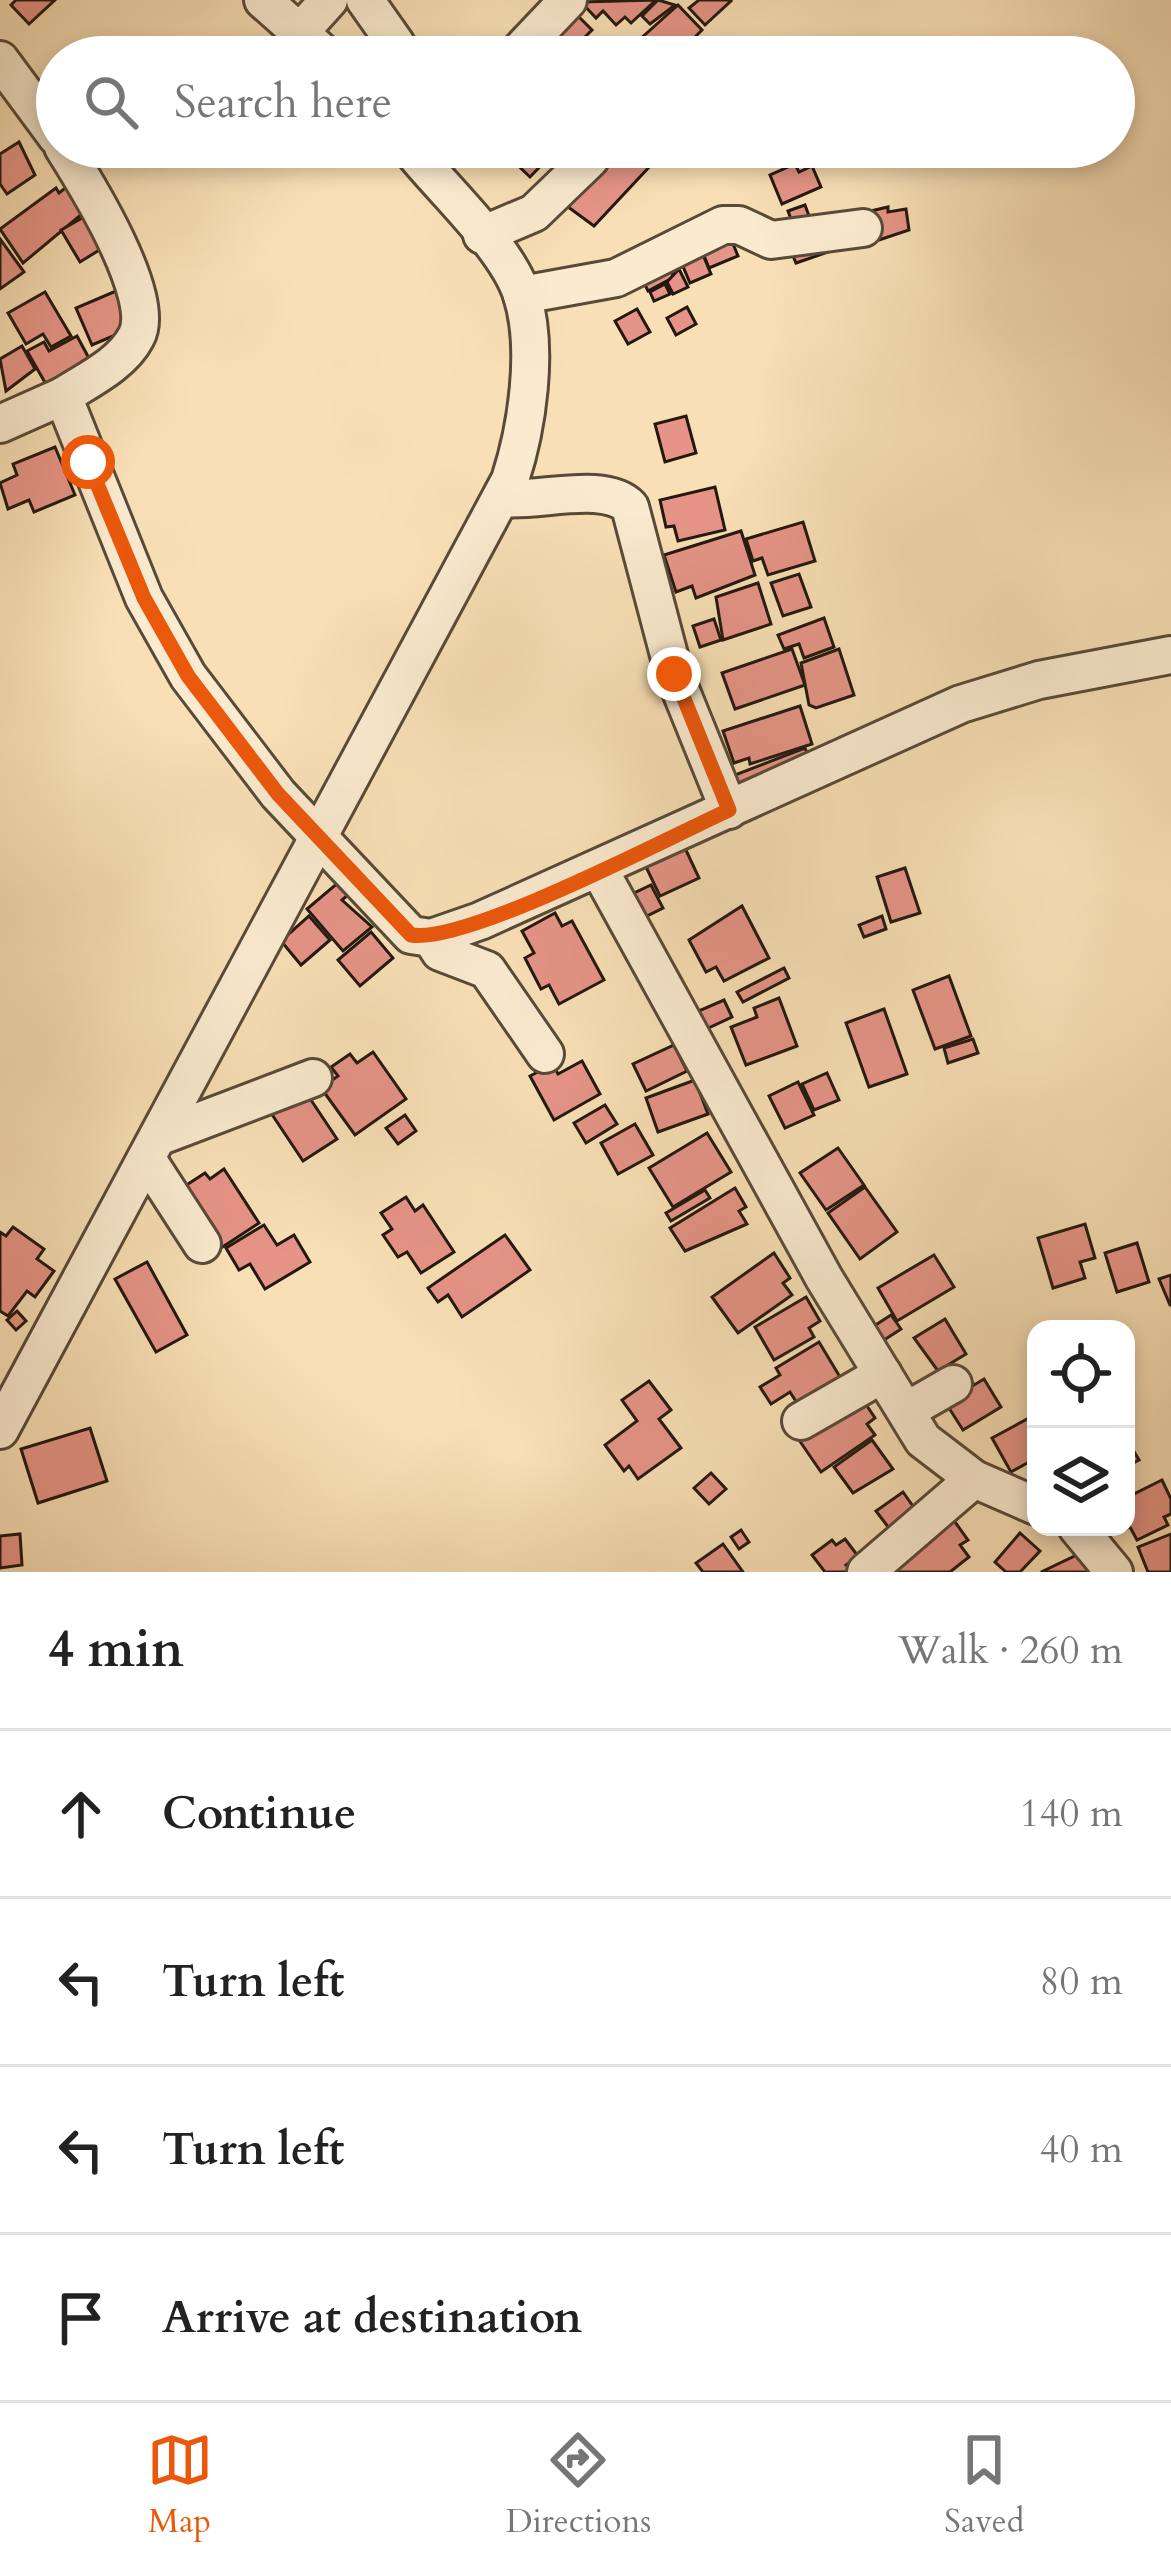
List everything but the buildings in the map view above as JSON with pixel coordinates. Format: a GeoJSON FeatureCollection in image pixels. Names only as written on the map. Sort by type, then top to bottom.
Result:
{"type":"FeatureCollection","features":[{"type":"Feature","properties":{"kind":"street"},"geometry":{"type":"LineString","coordinates":[[263,0],[303,36]]}},
{"type":"Feature","properties":{"kind":"street"},"geometry":{"type":"LineString","coordinates":[[316,36],[329,0]]}},
{"type":"Feature","properties":{"kind":"street"},"geometry":{"type":"LineString","coordinates":[[364,0],[390,36]]}},
{"type":"Feature","properties":{"kind":"street"},"geometry":{"type":"LineString","coordinates":[[534,36],[568,0]]}},
{"type":"Feature","properties":{"kind":"street"},"geometry":{"type":"LineString","coordinates":[[0,60],[36,109]]}},
{"type":"Feature","properties":{"kind":"street"},"geometry":{"type":"LineString","coordinates":[[0,424],[63,396],[106,369],[136,340],[141,325],[118,247],[75,168]]}},
{"type":"Feature","properties":{"kind":"street"},"geometry":{"type":"LineString","coordinates":[[0,1430],[503,498],[523,422],[528,337],[523,296],[432,168]]}},
{"type":"Feature","properties":{"kind":"street"},"geometry":{"type":"LineString","coordinates":[[482,235],[534,213],[581,168]]}},
{"type":"Feature","properties":{"kind":"street"},"geometry":{"type":"LineString","coordinates":[[523,296],[616,278],[723,225],[739,225],[771,240],[862,228]]}},
{"type":"Feature","properties":{"kind":"street"},"geometry":{"type":"LineString","coordinates":[[63,396],[162,633],[216,715],[278,794],[411,935],[430,938],[600,871],[961,704],[1039,680],[1171,655]]}},
{"type":"Feature","properties":{"kind":"street"},"geometry":{"type":"LineString","coordinates":[[503,498],[603,494],[620,496],[630,507],[674,674],[729,810]]}},
{"type":"Feature","properties":{"kind":"street"},"geometry":{"type":"LineString","coordinates":[[600,871],[923,1440],[974,1479],[1027,1502]]}},
{"type":"Feature","properties":{"kind":"street"},"geometry":{"type":"LineString","coordinates":[[430,938],[440,952],[487,970],[545,1054]]}},
{"type":"Feature","properties":{"kind":"street"},"geometry":{"type":"LineString","coordinates":[[153,1148],[313,1078]]}},
{"type":"Feature","properties":{"kind":"street"},"geometry":{"type":"LineString","coordinates":[[153,1148],[202,1244]]}},
{"type":"Feature","properties":{"kind":"street"},"geometry":{"type":"LineString","coordinates":[[801,1421],[883,1374]]}},
{"type":"Feature","properties":{"kind":"street"},"geometry":{"type":"LineString","coordinates":[[906,1411],[953,1384]]}},
{"type":"Feature","properties":{"kind":"street"},"geometry":{"type":"LineString","coordinates":[[866,1572],[974,1479]]}},
{"type":"Feature","properties":{"kind":"street"},"geometry":{"type":"LineString","coordinates":[[1084,1536],[1114,1572]]}},
{"type":"Feature","properties":{"kind":"route"},"geometry":{"type":"LineString","coordinates":[[88,462],[144,598],[188,676],[278,794],[411,935],[430,938],[479,922],[729,810],[674,674]]}}]}
